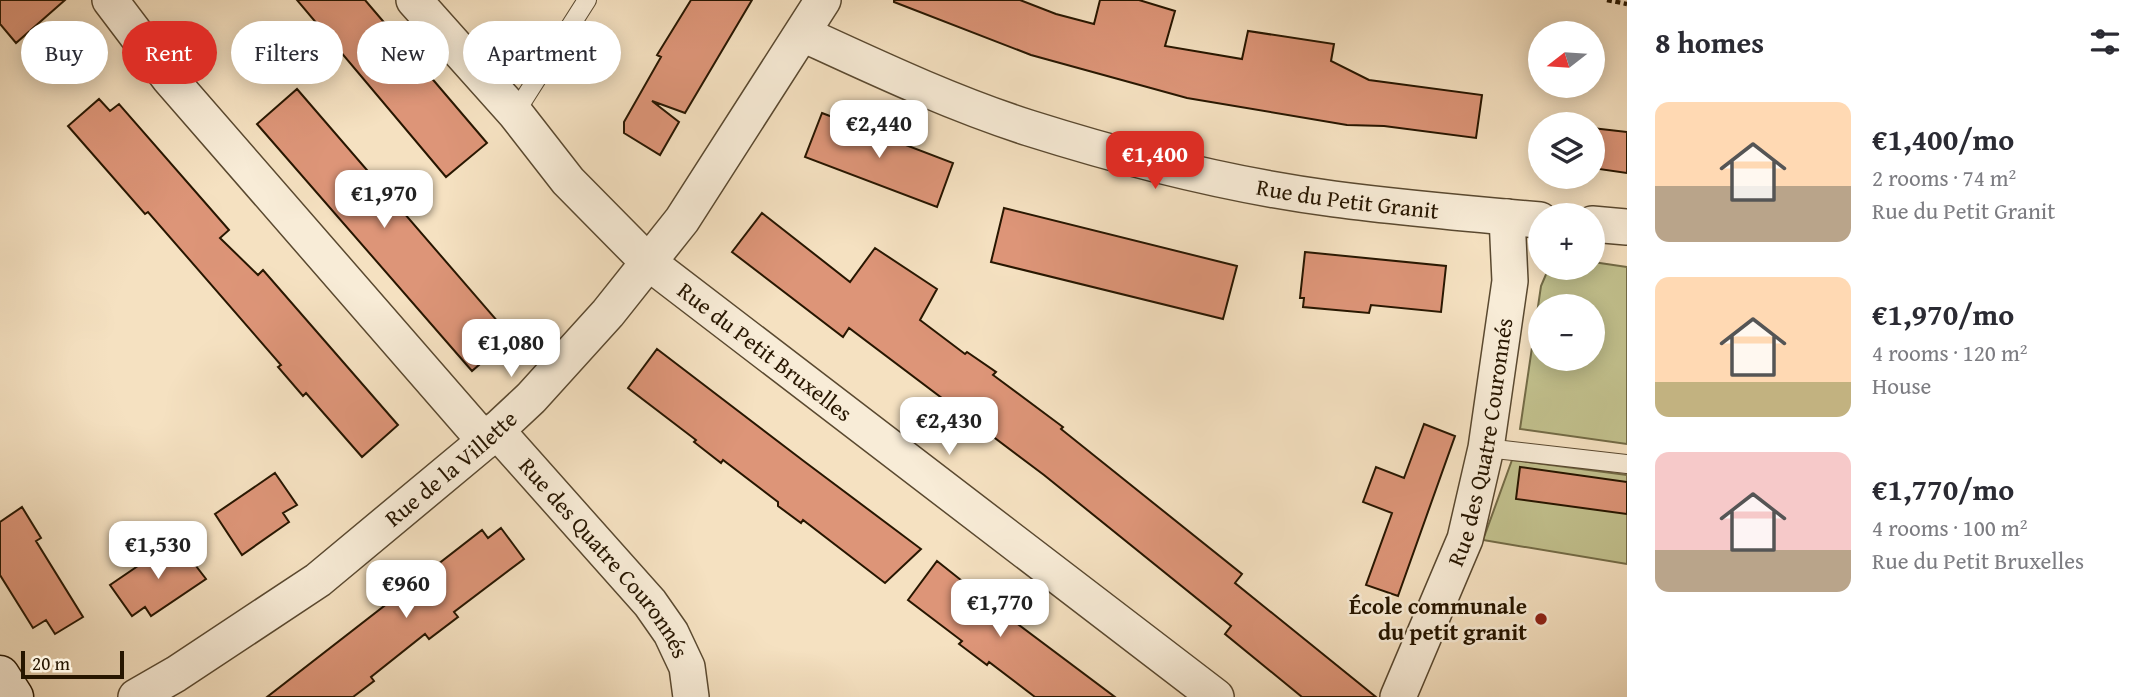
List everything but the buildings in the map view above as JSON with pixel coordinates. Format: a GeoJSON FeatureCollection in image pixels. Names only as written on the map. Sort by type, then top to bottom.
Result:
{"type":"FeatureCollection","features":[{"type":"Feature","properties":{"kind":"main road"},"geometry":{"type":"LineString","coordinates":[[0,675],[14,697]]}},
{"type":"Feature","properties":{"kind":"street","name":"Rue des Quatre Couronnés"},"geometry":{"type":"LineString","coordinates":[[110,0],[169,78],[490,436],[650,603],[671,633],[687,667],[691,697]]}},
{"type":"Feature","properties":{"kind":"street","name":"Rue du Petit Bruxelles"},"geometry":{"type":"LineString","coordinates":[[414,0],[515,113],[568,181],[648,262],[1216,697]]}},
{"type":"Feature","properties":{"kind":"street","name":"Rue de la Villette"},"geometry":{"type":"LineString","coordinates":[[136,697],[176,674],[318,580],[490,436],[531,398],[582,342],[682,220],[823,0]]}},
{"type":"Feature","properties":{"kind":"street","name":"Rue du Petit Granit"},"geometry":{"type":"LineString","coordinates":[[803,34],[914,84],[1027,127],[1132,157],[1220,178],[1332,199],[1523,218]]}},
{"type":"Feature","properties":{"kind":"street","name":"Rue des Quatre Couronnés"},"geometry":{"type":"LineString","coordinates":[[1398,697],[1465,539],[1486,448],[1510,281],[1523,218]]}},
{"type":"Feature","properties":{"kind":"street"},"geometry":{"type":"LineString","coordinates":[[1605,225],[1627,228]]}},
{"type":"Feature","properties":{"kind":"lane"},"geometry":{"type":"LineString","coordinates":[[515,113],[587,0]]}},
{"type":"Feature","properties":{"kind":"lane"},"geometry":{"type":"LineString","coordinates":[[1486,448],[1627,464]]}},
{"type":"Feature","properties":{"kind":"path"},"geometry":{"type":"LineString","coordinates":[[1607,0],[1627,4]]}},
{"type":"Feature","properties":{"kind":"shaded area"},"geometry":{"type":"Polygon","coordinates":[[[1605,264],[1627,267],[1627,444],[1520,429],[1529,371],[1605,371],[1605,294],[1540,294],[1544,280],[1605,280],[1605,264]]]}},
{"type":"Feature","properties":{"kind":"shaded area"},"geometry":{"type":"Polygon","coordinates":[[[1512,460],[1627,475],[1627,564],[1483,540],[1512,460]]]}},
{"type":"Feature","properties":{"kind":"place","name":"École communale du petit granit"},"geometry":{"type":"Point","coordinates":[1541,619]}}]}
